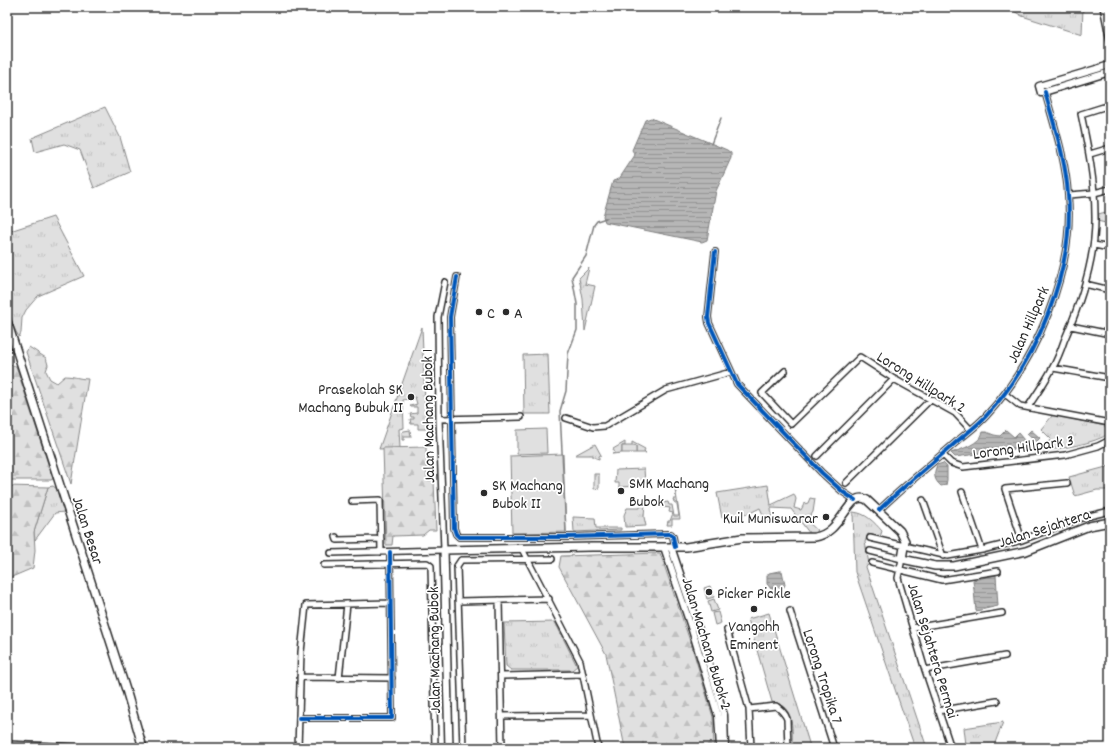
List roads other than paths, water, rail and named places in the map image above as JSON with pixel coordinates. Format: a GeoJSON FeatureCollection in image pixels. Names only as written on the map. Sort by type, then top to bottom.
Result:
{"type":"FeatureCollection","features":[{"type":"Feature","properties":{"kind":"main road","name":"Jalan Besar"},"geometry":{"type":"LineString","coordinates":[[7,321],[143,748]]}},
{"type":"Feature","properties":{"kind":"main road"},"geometry":{"type":"LineString","coordinates":[[444,550],[670,547],[698,546],[742,538],[809,538],[820,536],[834,526],[855,500],[865,499],[900,530],[904,541],[902,559]]}},
{"type":"Feature","properties":{"kind":"main road","name":"Jalan Sejahtera"},"geometry":{"type":"LineString","coordinates":[[902,559],[935,566],[954,566],[1026,551],[1089,526],[1110,522]]}},
{"type":"Feature","properties":{"kind":"main road","name":"Jalan Machang Bubok"},"geometry":{"type":"LineString","coordinates":[[444,550],[449,748]]}},
{"type":"Feature","properties":{"kind":"street"},"geometry":{"type":"LineString","coordinates":[[1103,7],[1110,42]]}},
{"type":"Feature","properties":{"kind":"street"},"geometry":{"type":"LineString","coordinates":[[1110,65],[1039,86],[1041,93],[1110,72]]}},
{"type":"Feature","properties":{"kind":"street","name":"Jalan Hillpark"},"geometry":{"type":"LineString","coordinates":[[879,510],[970,429],[985,418],[1005,394],[1034,346],[1043,326],[1059,279],[1067,243],[1068,195],[1062,156],[1045,92]]}},
{"type":"Feature","properties":{"kind":"street"},"geometry":{"type":"LineString","coordinates":[[1028,407],[1053,368],[1071,326],[1085,284],[1094,245],[1094,193],[1090,154],[1081,114],[1110,105]]}},
{"type":"Feature","properties":{"kind":"street"},"geometry":{"type":"LineString","coordinates":[[1090,154],[1110,148]]}},
{"type":"Feature","properties":{"kind":"street"},"geometry":{"type":"LineString","coordinates":[[1068,195],[1110,190]]}},
{"type":"Feature","properties":{"kind":"street"},"geometry":{"type":"LineString","coordinates":[[1094,245],[1110,248]]}},
{"type":"Feature","properties":{"kind":"street"},"geometry":{"type":"LineString","coordinates":[[715,252],[708,317],[709,323],[737,384],[822,473],[843,492],[855,500]]}},
{"type":"Feature","properties":{"kind":"street"},"geometry":{"type":"LineString","coordinates":[[456,277],[450,317],[454,528],[456,534],[459,537],[547,537],[671,534],[673,537],[670,547]]}},
{"type":"Feature","properties":{"kind":"street","name":"Jalan Machang Bubok 1"},"geometry":{"type":"LineString","coordinates":[[444,282],[438,317],[444,550]]}},
{"type":"Feature","properties":{"kind":"street"},"geometry":{"type":"LineString","coordinates":[[1085,284],[1110,290]]}},
{"type":"Feature","properties":{"kind":"street"},"geometry":{"type":"LineString","coordinates":[[1071,326],[1110,334]]}},
{"type":"Feature","properties":{"kind":"street","name":"Lorong Hillpark 2"},"geometry":{"type":"LineString","coordinates":[[785,371],[762,393],[791,424],[860,357],[894,379],[955,413],[970,429]]}},
{"type":"Feature","properties":{"kind":"street"},"geometry":{"type":"LineString","coordinates":[[1053,368],[1110,378]]}},
{"type":"Feature","properties":{"kind":"street"},"geometry":{"type":"LineString","coordinates":[[566,418],[593,427],[605,426],[666,390],[731,372]]}},
{"type":"Feature","properties":{"kind":"street"},"geometry":{"type":"LineString","coordinates":[[817,456],[894,379]]}},
{"type":"Feature","properties":{"kind":"street"},"geometry":{"type":"LineString","coordinates":[[1005,394],[1020,406],[1110,423]]}},
{"type":"Feature","properties":{"kind":"street"},"geometry":{"type":"LineString","coordinates":[[846,483],[930,400]]}},
{"type":"Feature","properties":{"kind":"street"},"geometry":{"type":"LineString","coordinates":[[440,419],[521,417]]}},
{"type":"Feature","properties":{"kind":"street","name":"Lorong Hillpark 3"},"geometry":{"type":"LineString","coordinates":[[942,454],[951,463],[963,467],[1065,455],[1098,446],[1110,440]]}},
{"type":"Feature","properties":{"kind":"street"},"geometry":{"type":"LineString","coordinates":[[1022,540],[1005,489],[1067,483]]}},
{"type":"Feature","properties":{"kind":"street"},"geometry":{"type":"LineString","coordinates":[[962,492],[982,550]]}},
{"type":"Feature","properties":{"kind":"street"},"geometry":{"type":"LineString","coordinates":[[352,501],[380,500],[381,552]]}},
{"type":"Feature","properties":{"kind":"street"},"geometry":{"type":"LineString","coordinates":[[923,500],[943,556]]}},
{"type":"Feature","properties":{"kind":"street"},"geometry":{"type":"LineString","coordinates":[[870,538],[943,556],[962,554],[1022,540],[1081,518],[1110,511]]}},
{"type":"Feature","properties":{"kind":"street"},"geometry":{"type":"LineString","coordinates":[[592,536],[592,547]]}},
{"type":"Feature","properties":{"kind":"street"},"geometry":{"type":"LineString","coordinates":[[336,537],[337,540],[381,540]]}},
{"type":"Feature","properties":{"kind":"street"},"geometry":{"type":"LineString","coordinates":[[547,537],[547,548]]}},
{"type":"Feature","properties":{"kind":"street","name":"Jalan Machang Bubok 2"},"geometry":{"type":"LineString","coordinates":[[670,547],[692,630],[718,716],[720,748]]}},
{"type":"Feature","properties":{"kind":"street"},"geometry":{"type":"LineString","coordinates":[[522,549],[580,661],[598,748]]}},
{"type":"Feature","properties":{"kind":"street"},"geometry":{"type":"LineString","coordinates":[[331,554],[444,550]]}},
{"type":"Feature","properties":{"kind":"street","name":"Jalan Sejahtera"},"geometry":{"type":"LineString","coordinates":[[870,551],[902,559]]}},
{"type":"Feature","properties":{"kind":"street"},"geometry":{"type":"LineString","coordinates":[[299,718],[392,718],[390,552]]}},
{"type":"Feature","properties":{"kind":"street"},"geometry":{"type":"LineString","coordinates":[[529,560],[552,559]]}},
{"type":"Feature","properties":{"kind":"street","name":"Jalan Sejahtera Permai"},"geometry":{"type":"LineString","coordinates":[[902,559],[898,578],[925,670],[951,748]]}},
{"type":"Feature","properties":{"kind":"street","name":"Jalan Machang Bubok"},"geometry":{"type":"LineString","coordinates":[[463,748],[457,566],[461,560],[529,560]]}},
{"type":"Feature","properties":{"kind":"street"},"geometry":{"type":"LineString","coordinates":[[324,565],[427,563],[431,566],[435,748]]}},
{"type":"Feature","properties":{"kind":"street"},"geometry":{"type":"LineString","coordinates":[[872,563],[942,580],[998,571]]}},
{"type":"Feature","properties":{"kind":"street","name":"Jalan Machang Bubok 2"},"geometry":{"type":"LineString","coordinates":[[680,585],[698,627],[724,715],[726,748]]}},
{"type":"Feature","properties":{"kind":"street"},"geometry":{"type":"LineString","coordinates":[[458,601],[549,599]]}},
{"type":"Feature","properties":{"kind":"street"},"geometry":{"type":"LineString","coordinates":[[499,600],[502,748]]}},
{"type":"Feature","properties":{"kind":"street"},"geometry":{"type":"LineString","coordinates":[[298,748],[301,652],[306,605],[390,603]]}},
{"type":"Feature","properties":{"kind":"street"},"geometry":{"type":"LineString","coordinates":[[339,678],[347,604]]}},
{"type":"Feature","properties":{"kind":"street","name":"Lorong Tropika 7"},"geometry":{"type":"LineString","coordinates":[[790,612],[834,748]]}},
{"type":"Feature","properties":{"kind":"street"},"geometry":{"type":"LineString","coordinates":[[913,628],[1002,613]]}},
{"type":"Feature","properties":{"kind":"street"},"geometry":{"type":"LineString","coordinates":[[727,630],[748,709],[750,748]]}},
{"type":"Feature","properties":{"kind":"street"},"geometry":{"type":"LineString","coordinates":[[925,670],[1005,656]]}},
{"type":"Feature","properties":{"kind":"street"},"geometry":{"type":"LineString","coordinates":[[501,676],[583,674]]}},
{"type":"Feature","properties":{"kind":"street"},"geometry":{"type":"LineString","coordinates":[[300,677],[392,678]]}},
{"type":"Feature","properties":{"kind":"street"},"geometry":{"type":"LineString","coordinates":[[938,710],[997,701]]}},
{"type":"Feature","properties":{"kind":"street"},"geometry":{"type":"LineString","coordinates":[[748,709],[776,706],[781,710],[787,719],[788,748]]}},
{"type":"Feature","properties":{"kind":"street"},"geometry":{"type":"LineString","coordinates":[[502,716],[591,715]]}},
{"type":"Feature","properties":{"kind":"street"},"geometry":{"type":"LineString","coordinates":[[7,744],[99,748]]}},
{"type":"Feature","properties":{"kind":"waterway"},"geometry":{"type":"LineString","coordinates":[[711,144],[721,118]]}},
{"type":"Feature","properties":{"kind":"waterway"},"geometry":{"type":"LineString","coordinates":[[566,532],[560,411],[566,391],[568,354],[577,330],[577,304],[572,277],[586,256],[594,225],[597,221],[606,218]]}},
{"type":"Feature","properties":{"kind":"place","name":"C"},"geometry":{"type":"Point","coordinates":[479,312]}},
{"type":"Feature","properties":{"kind":"place","name":"A"},"geometry":{"type":"Point","coordinates":[506,312]}},
{"type":"Feature","properties":{"kind":"place","name":"Prasekolah SK Machang Bubuk II"},"geometry":{"type":"Point","coordinates":[411,397]}},
{"type":"Feature","properties":{"kind":"place","name":"SMK Machang Bubok"},"geometry":{"type":"Point","coordinates":[621,491]}},
{"type":"Feature","properties":{"kind":"place","name":"SK Machang Bubok II"},"geometry":{"type":"Point","coordinates":[484,493]}},
{"type":"Feature","properties":{"kind":"place","name":"Kuil Muniswarar"},"geometry":{"type":"Point","coordinates":[826,517]}},
{"type":"Feature","properties":{"kind":"place","name":"Picker Pickle"},"geometry":{"type":"Point","coordinates":[709,592]}},
{"type":"Feature","properties":{"kind":"place","name":"Vangohh Eminent"},"geometry":{"type":"Point","coordinates":[754,609]}}]}
